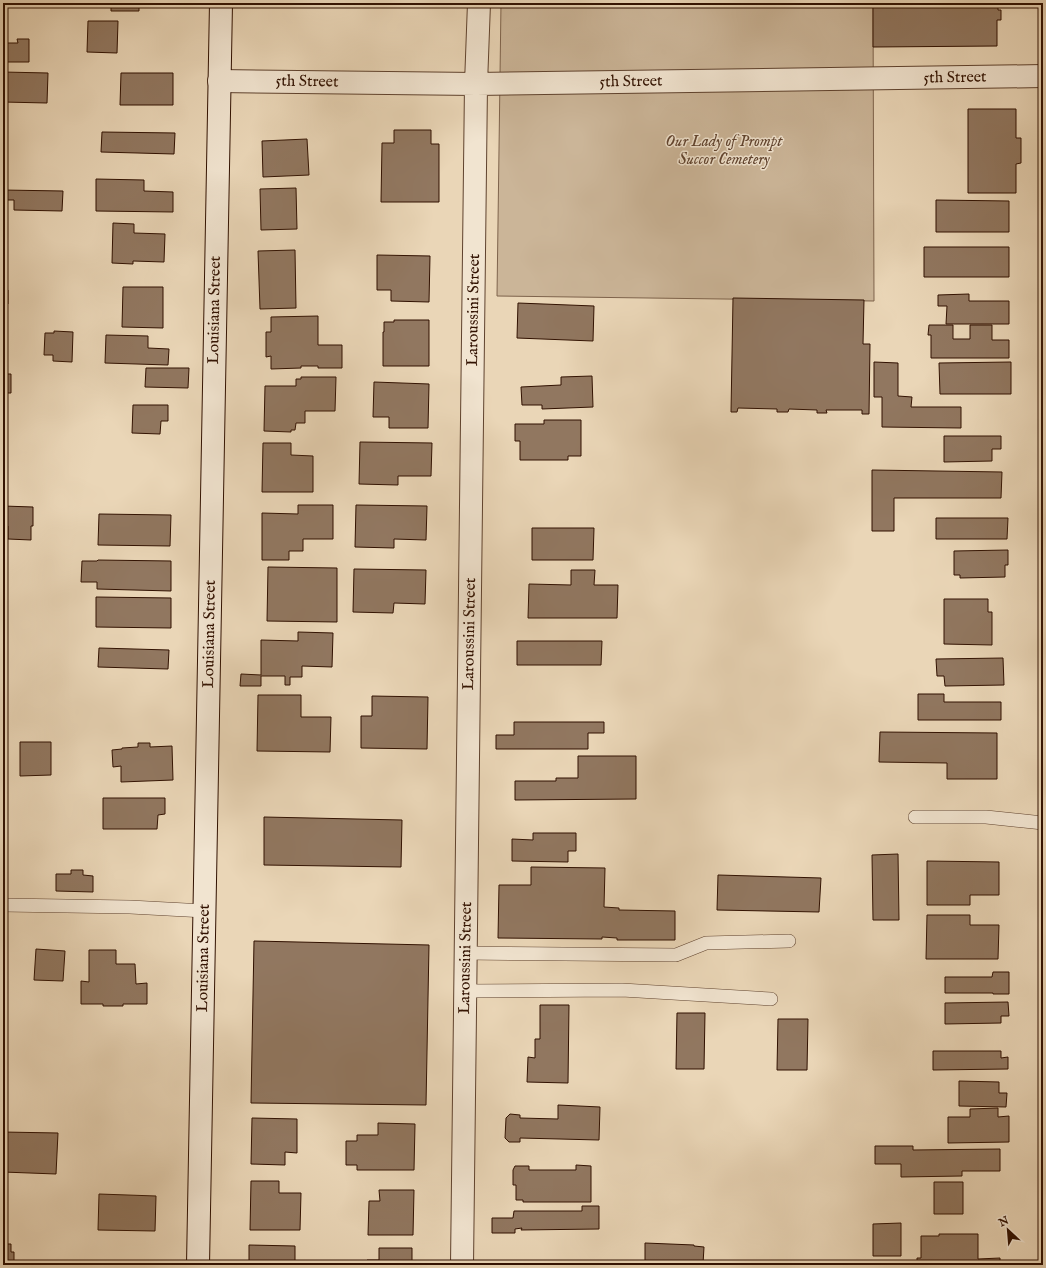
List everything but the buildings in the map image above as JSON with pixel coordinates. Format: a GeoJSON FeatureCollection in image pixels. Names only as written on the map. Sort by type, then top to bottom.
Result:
{"type":"FeatureCollection","features":[{"type":"Feature","properties":{"kind":"street","name":"Louisiana Street"},"geometry":{"type":"LineString","coordinates":[[198,1265],[221,3]]}},
{"type":"Feature","properties":{"kind":"street","name":"Laroussini Street"},"geometry":{"type":"LineString","coordinates":[[462,1265],[476,84],[479,3]]}},
{"type":"Feature","properties":{"kind":"street","name":"5th Street"},"geometry":{"type":"LineString","coordinates":[[219,81],[476,84],[1043,76]]}},
{"type":"Feature","properties":{"kind":"lane"},"geometry":{"type":"LineString","coordinates":[[915,817],[986,816],[1043,823]]}},
{"type":"Feature","properties":{"kind":"lane"},"geometry":{"type":"LineString","coordinates":[[3,905],[130,907],[205,911]]}},
{"type":"Feature","properties":{"kind":"lane"},"geometry":{"type":"LineString","coordinates":[[466,953],[676,955],[706,943],[789,941]]}},
{"type":"Feature","properties":{"kind":"lane"},"geometry":{"type":"LineString","coordinates":[[465,991],[622,990],[771,999]]}},
{"type":"Feature","properties":{"kind":"green space","name":"Our Lady of Prompt Succor Cemetery"},"geometry":{"type":"Polygon","coordinates":[[[501,3],[873,3],[874,301],[497,296],[501,3]]]}}]}
